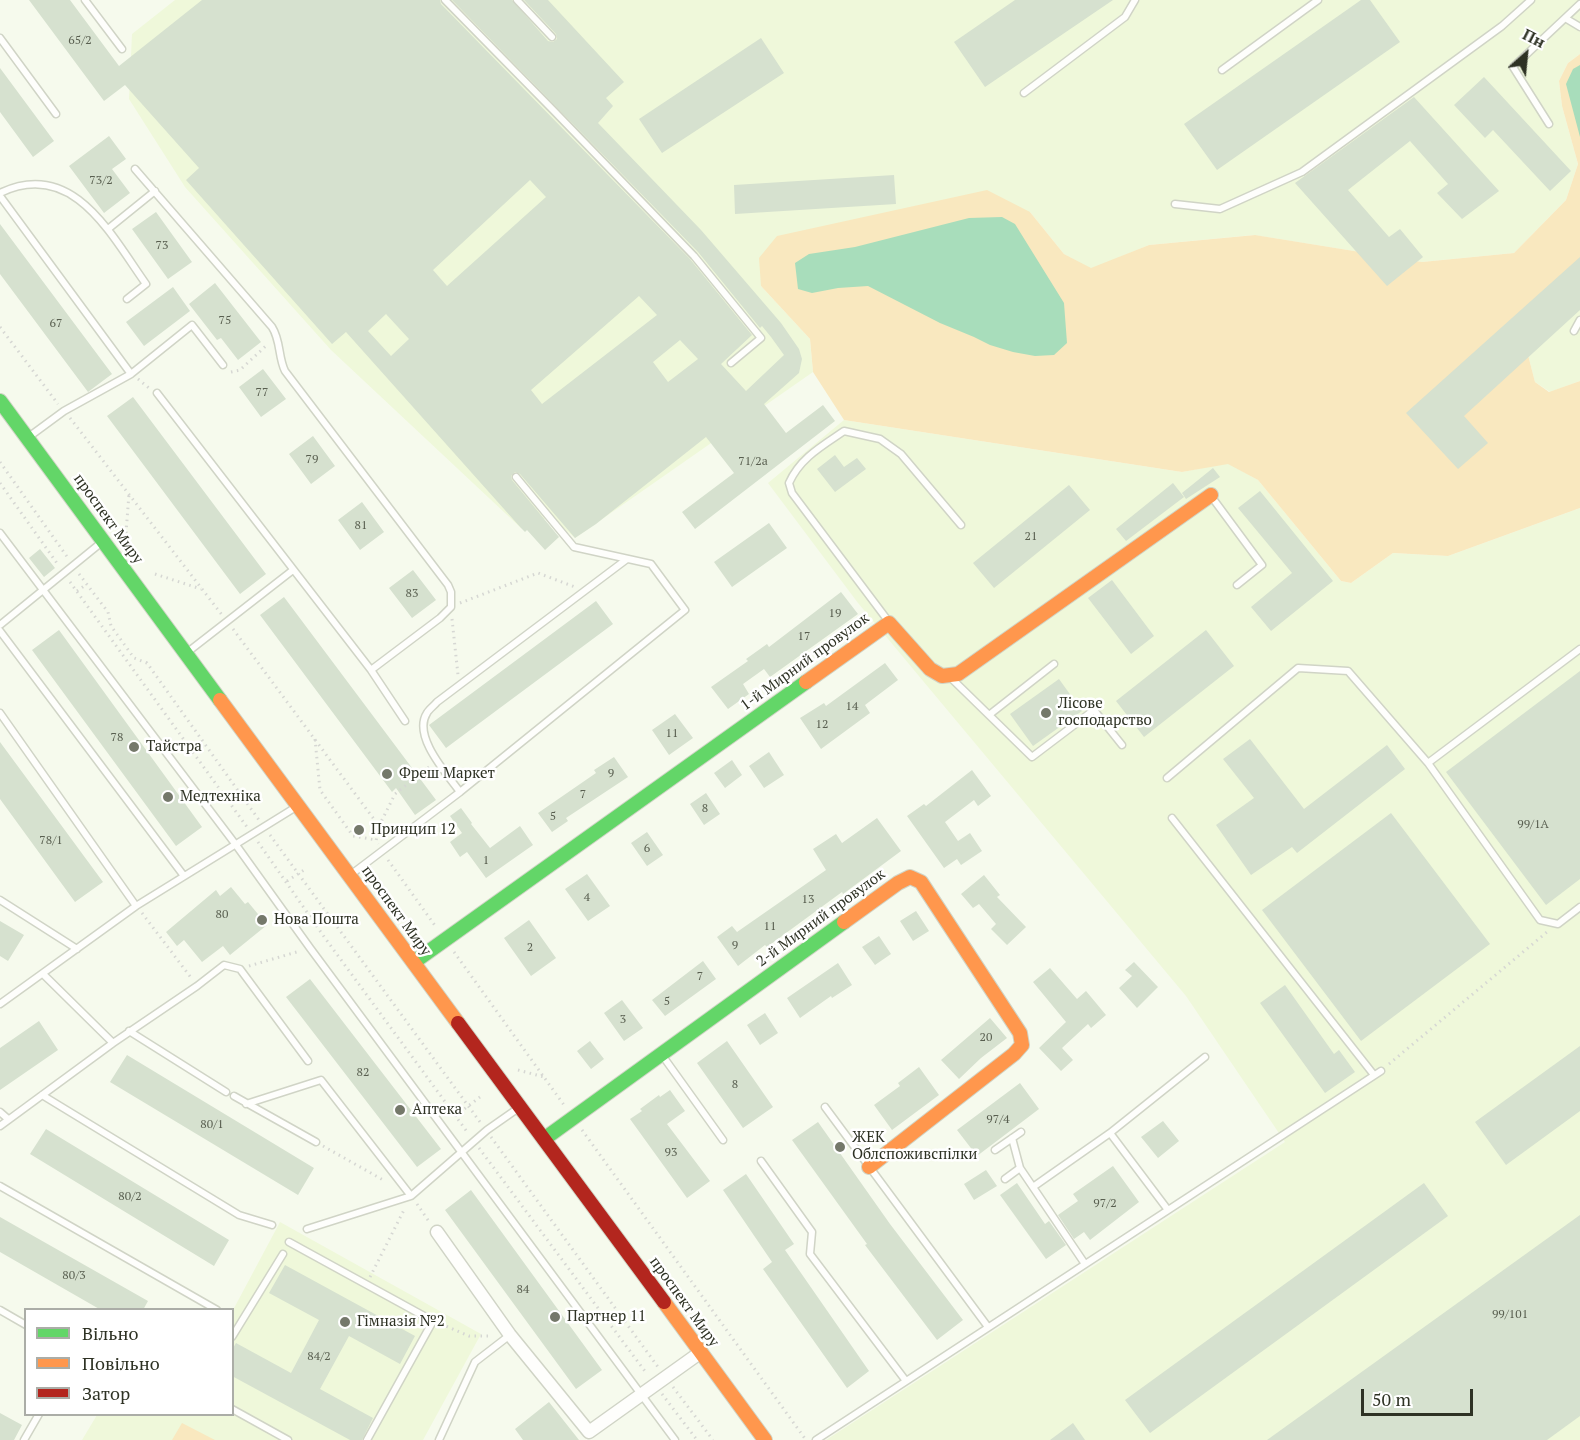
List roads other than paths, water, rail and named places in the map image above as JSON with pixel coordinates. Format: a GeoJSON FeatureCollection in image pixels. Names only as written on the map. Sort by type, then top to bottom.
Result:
{"type":"FeatureCollection","features":[{"type":"Feature","properties":{"kind":"street","name":"проспект Миру"},"geometry":{"type":"LineString","coordinates":[[0,401],[765,1440]]}},
{"type":"Feature","properties":{"kind":"street"},"geometry":{"type":"LineString","coordinates":[[948,676],[958,674],[1210,495]]}},
{"type":"Feature","properties":{"kind":"street","name":"1-й Мирний провулок"},"geometry":{"type":"LineString","coordinates":[[414,963],[889,623],[930,669],[942,676],[948,676]]}},
{"type":"Feature","properties":{"kind":"street","name":"2-й Мирний провулок"},"geometry":{"type":"LineString","coordinates":[[544,1139],[910,876],[921,882],[1020,1033],[1022,1045],[1014,1054],[869,1167]]}},
{"type":"Feature","properties":{"kind":"street"},"geometry":{"type":"LineString","coordinates":[[437,1232],[510,1335],[592,1436],[641,1394],[701,1352]]}},
{"type":"Feature","properties":{"kind":"lane"},"geometry":{"type":"LineString","coordinates":[[85,0],[122,49]]}},
{"type":"Feature","properties":{"kind":"lane"},"geometry":{"type":"LineString","coordinates":[[445,0],[694,256],[761,338],[731,363]]}},
{"type":"Feature","properties":{"kind":"lane"},"geometry":{"type":"LineString","coordinates":[[517,0],[552,37]]}},
{"type":"Feature","properties":{"kind":"lane"},"geometry":{"type":"LineString","coordinates":[[1024,93],[1125,17],[1135,0]]}},
{"type":"Feature","properties":{"kind":"lane"},"geometry":{"type":"LineString","coordinates":[[1222,69],[1318,0]]}},
{"type":"Feature","properties":{"kind":"lane"},"geometry":{"type":"LineString","coordinates":[[1175,204],[1220,209],[1302,172],[1502,26],[1530,0]]}},
{"type":"Feature","properties":{"kind":"lane"},"geometry":{"type":"LineString","coordinates":[[1549,124],[1514,67],[1580,4]]}},
{"type":"Feature","properties":{"kind":"lane"},"geometry":{"type":"LineString","coordinates":[[1565,18],[1580,27]]}},
{"type":"Feature","properties":{"kind":"lane"},"geometry":{"type":"LineString","coordinates":[[0,38],[56,114]]}},
{"type":"Feature","properties":{"kind":"lane"},"geometry":{"type":"LineString","coordinates":[[135,169],[272,327],[278,336],[279,360],[285,371],[448,585],[451,592],[451,607],[440,618],[370,670]]}},
{"type":"Feature","properties":{"kind":"lane"},"geometry":{"type":"LineString","coordinates":[[128,299],[146,284],[108,229],[85,204],[62,189],[40,184],[16,188],[0,194],[131,374]]}},
{"type":"Feature","properties":{"kind":"lane"},"geometry":{"type":"LineString","coordinates":[[108,229],[154,192]]}},
{"type":"Feature","properties":{"kind":"lane"},"geometry":{"type":"LineString","coordinates":[[1574,331],[1580,320]]}},
{"type":"Feature","properties":{"kind":"lane"},"geometry":{"type":"LineString","coordinates":[[28,438],[64,411],[131,374],[192,325],[223,365]]}},
{"type":"Feature","properties":{"kind":"lane"},"geometry":{"type":"LineString","coordinates":[[157,393],[370,670],[405,721]]}},
{"type":"Feature","properties":{"kind":"lane"},"geometry":{"type":"LineString","coordinates":[[889,623],[792,493],[789,483],[794,473],[804,460],[844,431],[880,439],[901,454],[961,525]]}},
{"type":"Feature","properties":{"kind":"lane"},"geometry":{"type":"LineString","coordinates":[[350,876],[460,792],[685,610],[651,564],[574,547],[516,477]]}},
{"type":"Feature","properties":{"kind":"lane"},"geometry":{"type":"LineString","coordinates":[[1210,495],[1262,565],[1237,585]]}},
{"type":"Feature","properties":{"kind":"lane"},"geometry":{"type":"LineString","coordinates":[[0,533],[236,845],[461,1153],[675,1440]]}},
{"type":"Feature","properties":{"kind":"lane"},"geometry":{"type":"LineString","coordinates":[[0,625],[104,541]]}},
{"type":"Feature","properties":{"kind":"lane"},"geometry":{"type":"LineString","coordinates":[[460,792],[431,754],[425,738],[426,713],[627,559]]}},
{"type":"Feature","properties":{"kind":"lane"},"geometry":{"type":"LineString","coordinates":[[186,653],[292,570]]}},
{"type":"Feature","properties":{"kind":"lane"},"geometry":{"type":"LineString","coordinates":[[0,631],[184,876]]}},
{"type":"Feature","properties":{"kind":"lane"},"geometry":{"type":"LineString","coordinates":[[1428,763],[1580,649]]}},
{"type":"Feature","properties":{"kind":"lane"},"geometry":{"type":"LineString","coordinates":[[989,715],[1054,664]]}},
{"type":"Feature","properties":{"kind":"lane"},"geometry":{"type":"LineString","coordinates":[[1167,778],[1298,668],[1348,670],[1428,763],[1540,920],[1558,924],[1580,908]]}},
{"type":"Feature","properties":{"kind":"lane"},"geometry":{"type":"LineString","coordinates":[[948,676],[1032,757],[1094,710],[1122,745]]}},
{"type":"Feature","properties":{"kind":"lane"},"geometry":{"type":"LineString","coordinates":[[0,713],[136,906]]}},
{"type":"Feature","properties":{"kind":"lane"},"geometry":{"type":"LineString","coordinates":[[0,1005],[136,906],[298,806]]}},
{"type":"Feature","properties":{"kind":"lane"},"geometry":{"type":"LineString","coordinates":[[1173,818],[1374,1075]]}},
{"type":"Feature","properties":{"kind":"lane"},"geometry":{"type":"LineString","coordinates":[[0,900],[77,949]]}},
{"type":"Feature","properties":{"kind":"lane"},"geometry":{"type":"LineString","coordinates":[[0,1126],[129,1031],[197,986],[224,964],[240,969],[308,1061]]}},
{"type":"Feature","properties":{"kind":"lane"},"geometry":{"type":"LineString","coordinates":[[43,974],[113,1043]]}},
{"type":"Feature","properties":{"kind":"lane"},"geometry":{"type":"LineString","coordinates":[[129,1031],[225,1092]]}},
{"type":"Feature","properties":{"kind":"lane"},"geometry":{"type":"LineString","coordinates":[[661,1054],[723,1140]]}},
{"type":"Feature","properties":{"kind":"lane"},"geometry":{"type":"LineString","coordinates":[[1033,1187],[1110,1133],[1205,1057]]}},
{"type":"Feature","properties":{"kind":"lane"},"geometry":{"type":"LineString","coordinates":[[816,1440],[1381,1071]]}},
{"type":"Feature","properties":{"kind":"lane"},"geometry":{"type":"LineString","coordinates":[[246,1104],[321,1080],[411,1196]]}},
{"type":"Feature","properties":{"kind":"lane"},"geometry":{"type":"LineString","coordinates":[[42,1095],[239,1215],[272,1225]]}},
{"type":"Feature","properties":{"kind":"lane"},"geometry":{"type":"LineString","coordinates":[[234,1096],[316,1142]]}},
{"type":"Feature","properties":{"kind":"lane"},"geometry":{"type":"LineString","coordinates":[[307,1229],[411,1196],[487,1130],[520,1107]]}},
{"type":"Feature","properties":{"kind":"lane"},"geometry":{"type":"LineString","coordinates":[[825,1107],[988,1328]]}},
{"type":"Feature","properties":{"kind":"lane"},"geometry":{"type":"LineString","coordinates":[[0,1112],[8,1119]]}},
{"type":"Feature","properties":{"kind":"lane"},"geometry":{"type":"LineString","coordinates":[[995,1150],[1021,1132]]}},
{"type":"Feature","properties":{"kind":"lane"},"geometry":{"type":"LineString","coordinates":[[1110,1133],[1168,1210]]}},
{"type":"Feature","properties":{"kind":"lane"},"geometry":{"type":"LineString","coordinates":[[1012,1138],[1020,1168],[1085,1264]]}},
{"type":"Feature","properties":{"kind":"lane"},"geometry":{"type":"LineString","coordinates":[[761,1161],[812,1232],[810,1254],[906,1381]]}},
{"type":"Feature","properties":{"kind":"lane"},"geometry":{"type":"LineString","coordinates":[[1005,1179],[1020,1168]]}},
{"type":"Feature","properties":{"kind":"lane"},"geometry":{"type":"LineString","coordinates":[[0,1185],[214,1308]]}},
{"type":"Feature","properties":{"kind":"lane"},"geometry":{"type":"LineString","coordinates":[[289,1242],[433,1321],[367,1440]]}},
{"type":"Feature","properties":{"kind":"lane"},"geometry":{"type":"LineString","coordinates":[[234,1334],[283,1254]]}},
{"type":"Feature","properties":{"kind":"lane"},"geometry":{"type":"LineString","coordinates":[[0,1310],[24,1324]]}},
{"type":"Feature","properties":{"kind":"lane"},"geometry":{"type":"LineString","coordinates":[[234,1319],[240,1323]]}},
{"type":"Feature","properties":{"kind":"lane"},"geometry":{"type":"LineString","coordinates":[[439,1440],[475,1362],[510,1335]]}},
{"type":"Feature","properties":{"kind":"lane"},"geometry":{"type":"LineString","coordinates":[[234,1410],[288,1440]]}},
{"type":"Feature","properties":{"kind":"lane"},"geometry":{"type":"LineString","coordinates":[[24,1440],[38,1416]]}},
{"type":"Feature","properties":{"kind":"place","name":"Лісове господарство"},"geometry":{"type":"Point","coordinates":[1046,713]}},
{"type":"Feature","properties":{"kind":"place","name":"Тайстра"},"geometry":{"type":"Point","coordinates":[134,747]}},
{"type":"Feature","properties":{"kind":"place","name":"Фреш Маркет"},"geometry":{"type":"Point","coordinates":[387,774]}},
{"type":"Feature","properties":{"kind":"place","name":"Медтехніка"},"geometry":{"type":"Point","coordinates":[168,797]}},
{"type":"Feature","properties":{"kind":"place","name":"Принцип 12"},"geometry":{"type":"Point","coordinates":[359,830]}},
{"type":"Feature","properties":{"kind":"place","name":"Нова Пошта"},"geometry":{"type":"Point","coordinates":[262,920]}},
{"type":"Feature","properties":{"kind":"place","name":"Аптека"},"geometry":{"type":"Point","coordinates":[400,1110]}},
{"type":"Feature","properties":{"kind":"place","name":"ЖЕК Облспоживспілки"},"geometry":{"type":"Point","coordinates":[840,1147]}},
{"type":"Feature","properties":{"kind":"place","name":"Партнер 11"},"geometry":{"type":"Point","coordinates":[555,1317]}},
{"type":"Feature","properties":{"kind":"place","name":"Гімназія №2"},"geometry":{"type":"Point","coordinates":[345,1322]}}]}
